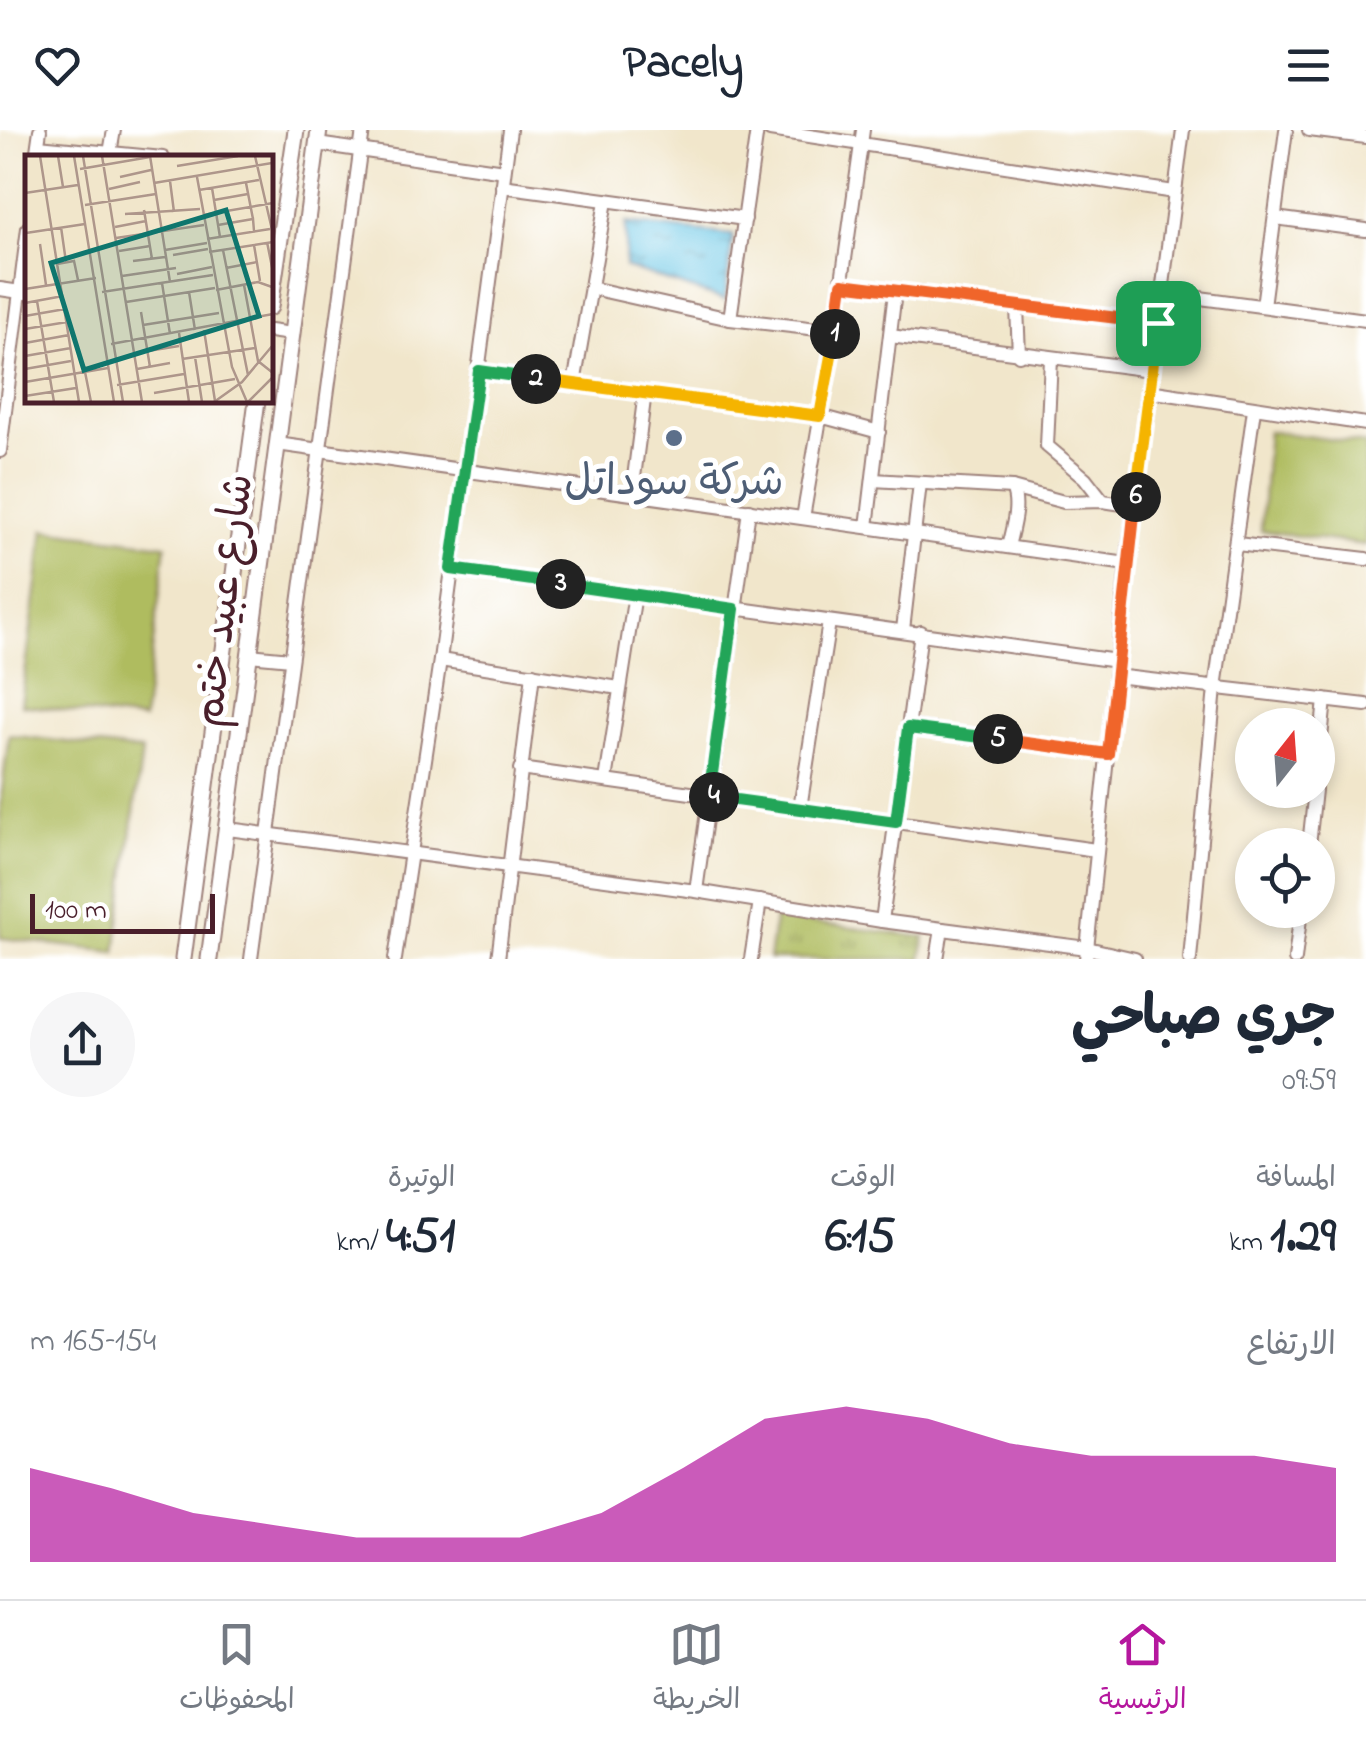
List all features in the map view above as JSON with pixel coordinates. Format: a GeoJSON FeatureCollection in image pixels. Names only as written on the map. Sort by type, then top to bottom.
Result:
{"type":"FeatureCollection","features":[{"type":"Feature","properties":{"kind":"main road"},"geometry":{"type":"LineString","coordinates":[[272,293],[296,130]]}},
{"type":"Feature","properties":{"kind":"main road","name":"شارع عبيد ختم"},"geometry":{"type":"LineString","coordinates":[[209,959],[318,137]]}},
{"type":"Feature","properties":{"kind":"main road","name":"شارع عبيد ختم"},"geometry":{"type":"LineString","coordinates":[[183,959],[257,402]]}},
{"type":"Feature","properties":{"kind":"street"},"geometry":{"type":"LineString","coordinates":[[40,130],[37,152],[131,155]]}},
{"type":"Feature","properties":{"kind":"street"},"geometry":{"type":"LineString","coordinates":[[110,153],[114,130]]}},
{"type":"Feature","properties":{"kind":"street"},"geometry":{"type":"LineString","coordinates":[[251,959],[363,130]]}},
{"type":"Feature","properties":{"kind":"street"},"geometry":{"type":"LineString","coordinates":[[395,959],[440,660],[510,130]]}},
{"type":"Feature","properties":{"kind":"street"},"geometry":{"type":"LineString","coordinates":[[730,319],[756,130]]}},
{"type":"Feature","properties":{"kind":"street"},"geometry":{"type":"LineString","coordinates":[[770,130],[863,137],[1174,192]]}},
{"type":"Feature","properties":{"kind":"street"},"geometry":{"type":"LineString","coordinates":[[1086,954],[1128,564],[1182,130]]}},
{"type":"Feature","properties":{"kind":"street"},"geometry":{"type":"LineString","coordinates":[[1263,306],[1286,130]]}},
{"type":"Feature","properties":{"kind":"street"},"geometry":{"type":"LineString","coordinates":[[1308,130],[1366,137]]}},
{"type":"Feature","properties":{"kind":"street"},"geometry":{"type":"LineString","coordinates":[[318,137],[361,150],[504,171]]}},
{"type":"Feature","properties":{"kind":"street"},"geometry":{"type":"LineString","coordinates":[[804,518],[863,137]]}},
{"type":"Feature","properties":{"kind":"street"},"geometry":{"type":"LineString","coordinates":[[502,186],[745,220]]}},
{"type":"Feature","properties":{"kind":"street"},"geometry":{"type":"LineString","coordinates":[[574,384],[606,201]]}},
{"type":"Feature","properties":{"kind":"street"},"geometry":{"type":"LineString","coordinates":[[1275,218],[1366,230]]}},
{"type":"Feature","properties":{"kind":"street"},"geometry":{"type":"LineString","coordinates":[[0,451],[4,388],[25,267]]}},
{"type":"Feature","properties":{"kind":"street"},"geometry":{"type":"LineString","coordinates":[[842,284],[1158,323]]}},
{"type":"Feature","properties":{"kind":"street"},"geometry":{"type":"LineString","coordinates":[[592,288],[730,319],[835,331]]}},
{"type":"Feature","properties":{"kind":"street"},"geometry":{"type":"LineString","coordinates":[[0,289],[23,293]]}},
{"type":"Feature","properties":{"kind":"street"},"geometry":{"type":"LineString","coordinates":[[867,527],[895,292]]}},
{"type":"Feature","properties":{"kind":"street"},"geometry":{"type":"LineString","coordinates":[[1162,293],[1366,320]]}},
{"type":"Feature","properties":{"kind":"street"},"geometry":{"type":"LineString","coordinates":[[1017,307],[1019,355]]}},
{"type":"Feature","properties":{"kind":"street"},"geometry":{"type":"LineString","coordinates":[[272,331],[291,334]]}},
{"type":"Feature","properties":{"kind":"street"},"geometry":{"type":"LineString","coordinates":[[890,336],[1151,370]]}},
{"type":"Feature","properties":{"kind":"street"},"geometry":{"type":"LineString","coordinates":[[1050,358],[1047,446],[1084,478],[1103,502]]}},
{"type":"Feature","properties":{"kind":"street"},"geometry":{"type":"LineString","coordinates":[[479,371],[820,416],[880,432]]}},
{"type":"Feature","properties":{"kind":"street"},"geometry":{"type":"LineString","coordinates":[[1149,390],[1366,424]]}},
{"type":"Feature","properties":{"kind":"street"},"geometry":{"type":"LineString","coordinates":[[632,494],[645,392]]}},
{"type":"Feature","properties":{"kind":"street"},"geometry":{"type":"LineString","coordinates":[[1190,959],[1216,688],[1254,409]]}},
{"type":"Feature","properties":{"kind":"street"},"geometry":{"type":"LineString","coordinates":[[277,444],[1128,564]]}},
{"type":"Feature","properties":{"kind":"street"},"geometry":{"type":"LineString","coordinates":[[874,480],[1012,488],[1064,502],[1135,506]]}},
{"type":"Feature","properties":{"kind":"street"},"geometry":{"type":"LineString","coordinates":[[903,630],[920,484]]}},
{"type":"Feature","properties":{"kind":"street"},"geometry":{"type":"LineString","coordinates":[[1008,547],[1015,517],[1016,493],[1012,488]]}},
{"type":"Feature","properties":{"kind":"street"},"geometry":{"type":"LineString","coordinates":[[696,891],[749,510]]}},
{"type":"Feature","properties":{"kind":"street"},"geometry":{"type":"LineString","coordinates":[[1237,544],[1366,559]]}},
{"type":"Feature","properties":{"kind":"street"},"geometry":{"type":"LineString","coordinates":[[451,569],[921,632],[1216,688],[1366,705]]}},
{"type":"Feature","properties":{"kind":"street"},"geometry":{"type":"LineString","coordinates":[[606,780],[635,594]]}},
{"type":"Feature","properties":{"kind":"street"},"geometry":{"type":"LineString","coordinates":[[800,808],[829,622]]}},
{"type":"Feature","properties":{"kind":"street"},"geometry":{"type":"LineString","coordinates":[[882,921],[921,632]]}},
{"type":"Feature","properties":{"kind":"street"},"geometry":{"type":"LineString","coordinates":[[249,655],[291,659]]}},
{"type":"Feature","properties":{"kind":"street"},"geometry":{"type":"LineString","coordinates":[[440,660],[619,688]]}},
{"type":"Feature","properties":{"kind":"street"},"geometry":{"type":"LineString","coordinates":[[498,959],[533,674]]}},
{"type":"Feature","properties":{"kind":"street"},"geometry":{"type":"LineString","coordinates":[[1324,708],[1325,700]]}},
{"type":"Feature","properties":{"kind":"street"},"geometry":{"type":"LineString","coordinates":[[908,728],[1108,754]]}},
{"type":"Feature","properties":{"kind":"street"},"geometry":{"type":"LineString","coordinates":[[520,769],[1096,850]]}},
{"type":"Feature","properties":{"kind":"street"},"geometry":{"type":"LineString","coordinates":[[228,829],[696,891],[1135,959]]}},
{"type":"Feature","properties":{"kind":"street"},"geometry":{"type":"LineString","coordinates":[[750,959],[760,902]]}},
{"type":"Feature","properties":{"kind":"street"},"geometry":{"type":"LineString","coordinates":[[1296,959],[1299,928]]}},
{"type":"Feature","properties":{"kind":"street"},"geometry":{"type":"LineString","coordinates":[[936,959],[942,929]]}},
{"type":"Feature","properties":{"kind":"green space"},"geometry":{"type":"Polygon","coordinates":[[[1268,431],[1366,444],[1366,545],[1261,531],[1268,431]]]}},
{"type":"Feature","properties":{"kind":"green space"},"geometry":{"type":"Polygon","coordinates":[[[44,530],[166,545],[143,720],[21,705],[44,530]]]}},
{"type":"Feature","properties":{"kind":"green space"},"geometry":{"type":"Polygon","coordinates":[[[9,735],[142,751],[116,952],[0,938],[0,806],[9,735]]]}},
{"type":"Feature","properties":{"kind":"green space"},"geometry":{"type":"Polygon","coordinates":[[[775,918],[925,937],[921,959],[769,959],[775,918]]]}},
{"type":"Feature","properties":{"kind":"water"},"geometry":{"type":"Polygon","coordinates":[[[626,223],[733,235],[725,300],[625,267],[626,223]]]}},
{"type":"Feature","properties":{"kind":"place","name":"شركة سوداتل"},"geometry":{"type":"Point","coordinates":[674,438]}},
{"type":"Feature","properties":{"kind":"route"},"geometry":{"type":"LineString","coordinates":[[842,284],[1158,323],[1108,754],[908,728],[896,822],[709,796],[734,609],[451,569],[479,371],[820,416],[842,284]]}}]}
